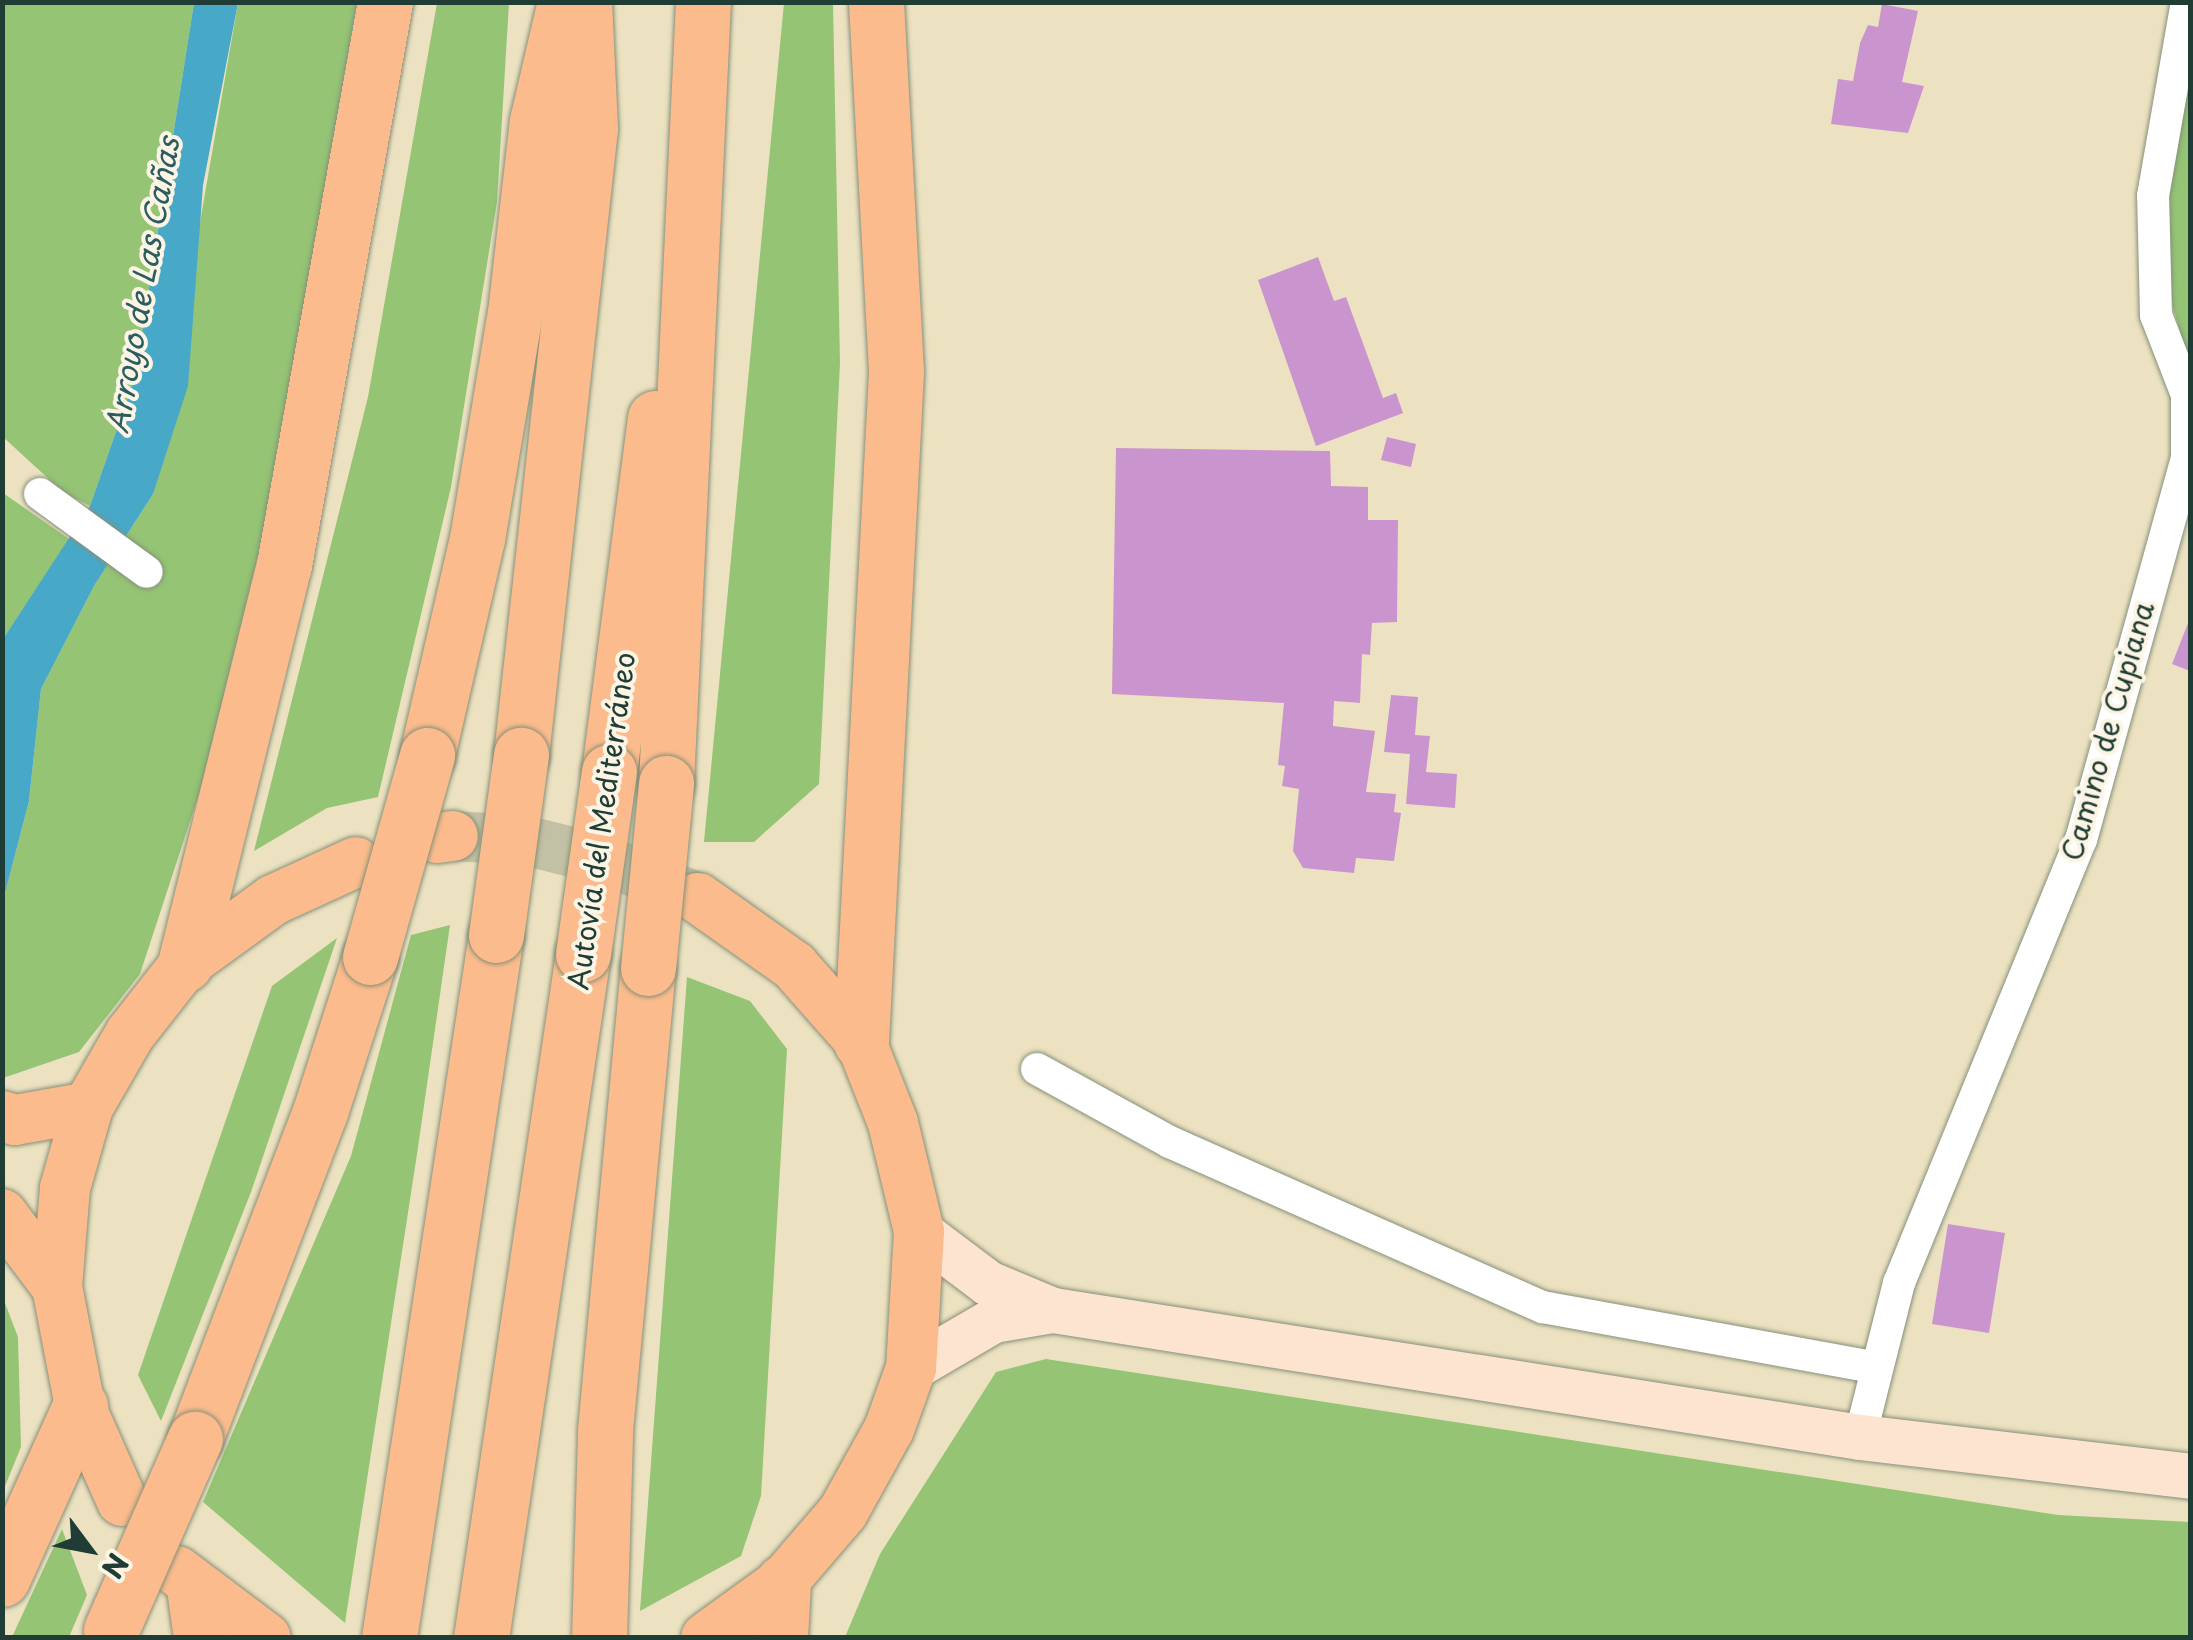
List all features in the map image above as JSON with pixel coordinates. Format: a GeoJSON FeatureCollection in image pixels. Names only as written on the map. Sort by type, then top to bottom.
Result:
{"type":"FeatureCollection","features":[{"type":"Feature","properties":{"kind":"highway"},"geometry":{"type":"LineString","coordinates":[[185,964],[284,565],[386,2]]}},
{"type":"Feature","properties":{"kind":"highway"},"geometry":{"type":"LineString","coordinates":[[110,1634],[195,1439],[320,1112],[370,957],[427,755],[476,539],[515,313],[537,121],[565,2]]}},
{"type":"Feature","properties":{"kind":"highway"},"geometry":{"type":"LineString","coordinates":[[392,1613],[521,755],[590,128],[584,2]]}},
{"type":"Feature","properties":{"kind":"highway"},"geometry":{"type":"LineString","coordinates":[[599,1616],[610,1371],[666,783],[700,2]]}},
{"type":"Feature","properties":{"kind":"highway","name":"Autovía del Mediterráneo"},"geometry":{"type":"LineString","coordinates":[[484,1619],[609,772],[668,323],[700,2]]}},
{"type":"Feature","properties":{"kind":"highway"},"geometry":{"type":"LineString","coordinates":[[861,1042],[896,371],[876,2]]}},
{"type":"Feature","properties":{"kind":"highway"},"geometry":{"type":"LineString","coordinates":[[2,1579],[80,1406]]}},
{"type":"Feature","properties":{"kind":"highway"},"geometry":{"type":"LineString","coordinates":[[780,1638],[783,1582]]}},
{"type":"Feature","properties":{"kind":"main road"},"geometry":{"type":"LineString","coordinates":[[122,1501],[80,1406],[58,1286],[65,1188],[88,1108],[130,1034],[185,964],[272,900],[356,862]]}},
{"type":"Feature","properties":{"kind":"main road"},"geometry":{"type":"LineString","coordinates":[[698,898],[794,966],[861,1042],[893,1124],[919,1232],[911,1368],[889,1429],[843,1512],[783,1582],[706,1638]]}},
{"type":"Feature","properties":{"kind":"main road"},"geometry":{"type":"LineString","coordinates":[[2,1116],[16,1120],[88,1108]]}},
{"type":"Feature","properties":{"kind":"main road"},"geometry":{"type":"LineString","coordinates":[[2,1214],[58,1286]]}},
{"type":"Feature","properties":{"kind":"main road"},"geometry":{"type":"LineString","coordinates":[[919,1232],[988,1284],[1053,1310],[1860,1437],[2190,1476]]}},
{"type":"Feature","properties":{"kind":"main road"},"geometry":{"type":"LineString","coordinates":[[911,1368],[992,1320],[1053,1310]]}},
{"type":"Feature","properties":{"kind":"main road"},"geometry":{"type":"LineString","coordinates":[[191,1599],[266,1638]]}},
{"type":"Feature","properties":{"kind":"street","name":"Camino de Cupiana"},"geometry":{"type":"LineString","coordinates":[[1860,1437],[1898,1283],[2081,840],[2187,457],[2187,395],[2156,316],[2154,196],[2187,2]]}},
{"type":"Feature","properties":{"kind":"street"},"geometry":{"type":"LineString","coordinates":[[40,494],[147,572]]}},
{"type":"Feature","properties":{"kind":"street"},"geometry":{"type":"LineString","coordinates":[[1037,1069],[1170,1142],[1543,1307],[1874,1368]]}},
{"type":"Feature","properties":{"kind":"green space"},"geometry":{"type":"Polygon","coordinates":[[[3,3],[194,3],[135,377],[90,506],[64,493],[3,437],[3,3]]]}},
{"type":"Feature","properties":{"kind":"green space"},"geometry":{"type":"Polygon","coordinates":[[[238,3],[357,3],[242,663],[140,974],[79,1052],[3,1078],[3,901],[29,801],[41,689],[94,586],[153,494],[238,3]]]}},
{"type":"Feature","properties":{"kind":"green space"},"geometry":{"type":"Polygon","coordinates":[[[437,3],[509,3],[497,202],[451,487],[378,797],[327,808],[254,851],[368,397],[437,3]]]}},
{"type":"Feature","properties":{"kind":"green space"},"geometry":{"type":"Polygon","coordinates":[[[784,3],[833,3],[840,363],[819,784],[754,842],[704,842],[784,3]]]}},
{"type":"Feature","properties":{"kind":"green space"},"geometry":{"type":"Polygon","coordinates":[[[2190,61],[2190,365],[2173,307],[2163,219],[2190,61]]]}},
{"type":"Feature","properties":{"kind":"green space"},"geometry":{"type":"Polygon","coordinates":[[[3,493],[69,539],[3,639],[3,493]]]}},
{"type":"Feature","properties":{"kind":"green space"},"geometry":{"type":"Polygon","coordinates":[[[450,925],[345,1623],[203,1502],[351,1156],[411,935],[450,925]]]}},
{"type":"Feature","properties":{"kind":"green space"},"geometry":{"type":"Polygon","coordinates":[[[337,938],[251,1192],[161,1421],[138,1375],[272,986],[337,938]]]}},
{"type":"Feature","properties":{"kind":"green space"},"geometry":{"type":"Polygon","coordinates":[[[687,977],[750,1001],[787,1049],[761,1496],[741,1556],[640,1611],[687,977]]]}},
{"type":"Feature","properties":{"kind":"green space"},"geometry":{"type":"Polygon","coordinates":[[[3,1298],[18,1337],[21,1447],[3,1491],[3,1298]]]}},
{"type":"Feature","properties":{"kind":"green space"},"geometry":{"type":"Polygon","coordinates":[[[1046,1359],[2058,1515],[2190,1522],[2190,1637],[845,1637],[880,1554],[996,1372],[1046,1359]]]}},
{"type":"Feature","properties":{"kind":"green space"},"geometry":{"type":"Polygon","coordinates":[[[62,1529],[87,1595],[69,1637],[12,1637],[62,1529]]]}},
{"type":"Feature","properties":{"kind":"water"},"geometry":{"type":"Polygon","coordinates":[[[194,3],[238,3],[203,185],[188,386],[153,494],[94,586],[41,689],[29,801],[3,901],[3,639],[90,506],[135,377],[194,3]]]}},
{"type":"Feature","properties":{"kind":"building"},"geometry":{"type":"Polygon","coordinates":[[[1882,4],[1918,11],[1902,82],[1924,86],[1908,133],[1831,124],[1838,79],[1853,81],[1860,43],[1868,25],[1878,27],[1882,4]]]}},
{"type":"Feature","properties":{"kind":"building"},"geometry":{"type":"Polygon","coordinates":[[[1318,257],[1334,301],[1346,297],[1383,398],[1396,393],[1403,413],[1316,446],[1258,280],[1318,257]]]}},
{"type":"Feature","properties":{"kind":"building"},"geometry":{"type":"Polygon","coordinates":[[[1387,437],[1416,444],[1411,467],[1381,460],[1387,437]]]}},
{"type":"Feature","properties":{"kind":"building"},"geometry":{"type":"Polygon","coordinates":[[[1116,448],[1330,451],[1331,486],[1368,487],[1368,520],[1398,520],[1397,622],[1372,623],[1370,655],[1362,654],[1360,703],[1334,701],[1333,726],[1375,731],[1366,792],[1396,794],[1394,812],[1401,813],[1394,861],[1356,858],[1354,873],[1303,868],[1293,851],[1299,789],[1282,786],[1285,766],[1278,765],[1284,703],[1112,694],[1116,448]]]}},
{"type":"Feature","properties":{"kind":"building"},"geometry":{"type":"Polygon","coordinates":[[[2190,618],[2190,671],[2172,664],[2190,618]]]}},
{"type":"Feature","properties":{"kind":"building"},"geometry":{"type":"Polygon","coordinates":[[[1391,695],[1418,697],[1415,735],[1430,736],[1426,772],[1457,774],[1455,808],[1406,804],[1410,754],[1384,752],[1391,695]]]}},
{"type":"Feature","properties":{"kind":"building"},"geometry":{"type":"Polygon","coordinates":[[[1948,1224],[2005,1233],[1989,1333],[1932,1324],[1948,1224]]]}},
{"type":"Feature","properties":{"kind":"tunnel"},"geometry":{"type":"LineString","coordinates":[[453,836],[524,840],[607,861],[694,896]]}},
{"type":"Feature","properties":{"kind":"water label","name":"Arroyo de Las Cañas"},"geometry":{"type":"Point","coordinates":[142,285]}}]}
